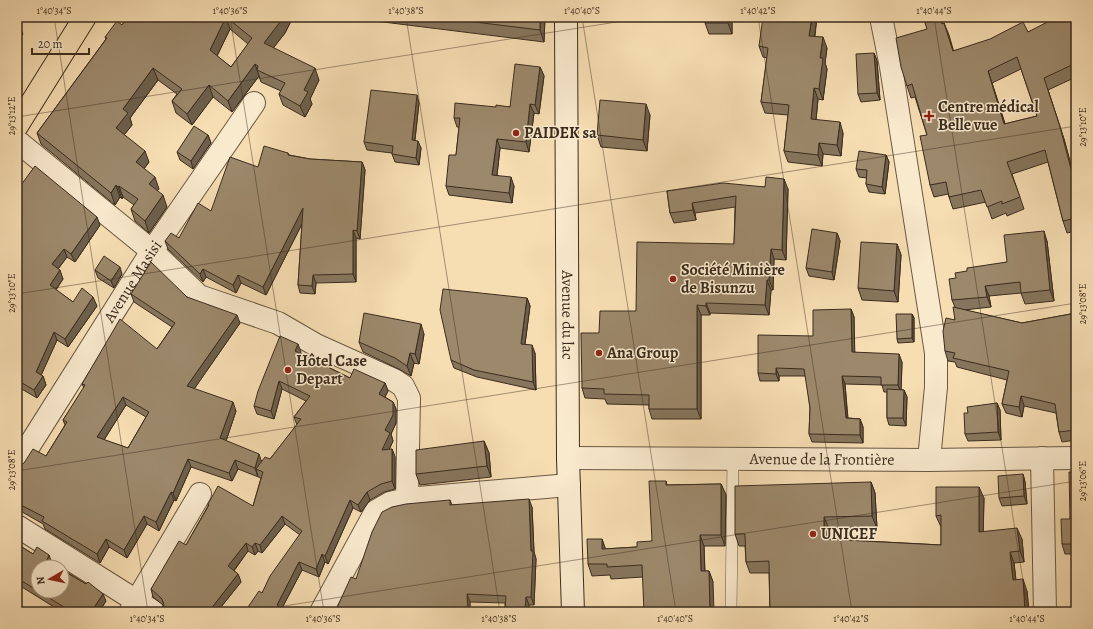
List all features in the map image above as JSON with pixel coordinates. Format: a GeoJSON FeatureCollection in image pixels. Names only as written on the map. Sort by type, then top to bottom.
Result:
{"type":"FeatureCollection","features":[{"type":"Feature","properties":{"kind":"highway"},"geometry":{"type":"LineString","coordinates":[[17,126],[85,17]]}},
{"type":"Feature","properties":{"kind":"street","name":"Avenue du lac"},"geometry":{"type":"LineString","coordinates":[[566,17],[568,458],[573,612]]}},
{"type":"Feature","properties":{"kind":"street"},"geometry":{"type":"LineString","coordinates":[[881,17],[891,67],[936,353],[936,386],[929,460]]}},
{"type":"Feature","properties":{"kind":"street","name":"Avenue Masisi"},"geometry":{"type":"LineString","coordinates":[[17,465],[152,251],[254,103]]}},
{"type":"Feature","properties":{"kind":"street"},"geometry":{"type":"LineString","coordinates":[[17,141],[152,251],[200,296],[278,323],[316,345],[394,380],[403,386],[409,398],[406,499]]}},
{"type":"Feature","properties":{"kind":"street","name":"Avenue de la Frontière"},"geometry":{"type":"LineString","coordinates":[[568,458],[929,460],[1076,458]]}},
{"type":"Feature","properties":{"kind":"street"},"geometry":{"type":"LineString","coordinates":[[1042,458],[1045,612]]}},
{"type":"Feature","properties":{"kind":"street"},"geometry":{"type":"LineString","coordinates":[[322,612],[376,511],[390,503],[406,499],[569,485]]}},
{"type":"Feature","properties":{"kind":"street"},"geometry":{"type":"LineString","coordinates":[[17,526],[140,608],[200,494]]}},
{"type":"Feature","properties":{"kind":"lane"},"geometry":{"type":"LineString","coordinates":[[731,612],[733,459]]}},
{"type":"Feature","properties":{"kind":"building"},"geometry":{"type":"Polygon","coordinates":[[[128,17],[226,17],[283,17],[264,43],[315,68],[304,90],[308,92],[300,106],[279,94],[285,83],[257,70],[258,66],[255,64],[228,101],[209,85],[187,114],[172,101],[182,89],[153,68],[123,109],[128,113],[116,128],[145,151],[136,162],[155,177],[149,184],[163,195],[145,221],[131,209],[138,199],[116,185],[111,193],[37,133],[107,38],[105,37],[117,21],[122,25],[128,17]],[[226,17],[210,50],[231,67],[252,38],[226,17]]]}},
{"type":"Feature","properties":{"kind":"building"},"geometry":{"type":"Polygon","coordinates":[[[434,17],[540,17],[540,30],[434,17]]]}},
{"type":"Feature","properties":{"kind":"building"},"geometry":{"type":"Polygon","coordinates":[[[705,17],[728,17],[728,23],[705,23],[705,17]]]}},
{"type":"Feature","properties":{"kind":"building"},"geometry":{"type":"Polygon","coordinates":[[[763,17],[812,17],[809,36],[823,37],[820,58],[823,58],[819,89],[814,88],[811,119],[840,122],[837,145],[819,143],[818,155],[784,151],[789,105],[761,102],[768,48],[759,46],[763,17]]]}},
{"type":"Feature","properties":{"kind":"building"},"geometry":{"type":"Polygon","coordinates":[[[923,17],[940,17],[942,24],[944,23],[953,51],[990,39],[1023,22],[1028,32],[1057,17],[1076,17],[1076,63],[1044,78],[1060,127],[1076,188],[1076,218],[1063,221],[1045,150],[1007,162],[1020,197],[1002,204],[1002,201],[987,207],[981,190],[949,197],[946,182],[930,185],[920,136],[927,135],[912,84],[907,86],[901,67],[896,38],[927,29],[923,17]],[[1017,57],[988,71],[1004,124],[1037,116],[1017,57]]]}},
{"type":"Feature","properties":{"kind":"building"},"geometry":{"type":"Polygon","coordinates":[[[874,53],[877,93],[858,94],[856,54],[874,53]]]}},
{"type":"Feature","properties":{"kind":"building"},"geometry":{"type":"Polygon","coordinates":[[[515,64],[540,67],[535,105],[530,104],[526,142],[497,139],[492,175],[511,177],[509,193],[446,186],[449,155],[456,155],[460,118],[454,118],[455,103],[510,107],[515,64]]]}},
{"type":"Feature","properties":{"kind":"building"},"geometry":{"type":"Polygon","coordinates":[[[371,90],[417,95],[412,140],[418,141],[416,158],[392,154],[393,146],[364,142],[371,90]]]}},
{"type":"Feature","properties":{"kind":"building"},"geometry":{"type":"Polygon","coordinates":[[[600,100],[646,104],[643,140],[597,135],[600,100]]]}},
{"type":"Feature","properties":{"kind":"building"},"geometry":{"type":"Polygon","coordinates":[[[194,126],[208,135],[191,161],[177,152],[194,126]]]}},
{"type":"Feature","properties":{"kind":"building"},"geometry":{"type":"Polygon","coordinates":[[[264,146],[288,153],[288,155],[310,159],[362,162],[357,231],[353,230],[353,274],[313,275],[312,286],[298,285],[303,208],[263,287],[238,275],[233,285],[203,269],[200,274],[165,241],[171,233],[179,238],[198,203],[211,211],[230,157],[258,167],[264,146]]]}},
{"type":"Feature","properties":{"kind":"building"},"geometry":{"type":"Polygon","coordinates":[[[859,151],[886,155],[882,187],[866,184],[867,170],[856,169],[859,151]]]}},
{"type":"Feature","properties":{"kind":"building"},"geometry":{"type":"Polygon","coordinates":[[[35,166],[97,217],[71,254],[64,249],[52,264],[60,270],[50,285],[73,302],[82,288],[93,297],[65,339],[54,332],[36,372],[43,376],[34,390],[17,380],[17,188],[18,189],[35,166]]]}},
{"type":"Feature","properties":{"kind":"building"},"geometry":{"type":"Polygon","coordinates":[[[766,177],[784,179],[782,250],[771,249],[769,280],[767,280],[765,305],[706,303],[706,306],[697,305],[697,409],[649,409],[649,395],[604,394],[604,389],[582,388],[581,333],[599,333],[600,311],[636,311],[637,242],[734,244],[736,196],[692,203],[693,210],[670,213],[667,191],[723,183],[765,187],[766,177]]]}},
{"type":"Feature","properties":{"kind":"building"},"geometry":{"type":"Polygon","coordinates":[[[812,229],[837,233],[832,272],[806,268],[812,229]]]}},
{"type":"Feature","properties":{"kind":"building"},"geometry":{"type":"Polygon","coordinates":[[[1044,231],[1050,290],[1021,293],[1020,282],[985,286],[987,297],[952,300],[949,279],[956,278],[955,273],[967,271],[967,268],[1007,262],[1004,235],[1044,231]]]}},
{"type":"Feature","properties":{"kind":"building"},"geometry":{"type":"Polygon","coordinates":[[[861,242],[897,244],[894,291],[858,288],[861,242]]]}},
{"type":"Feature","properties":{"kind":"building"},"geometry":{"type":"Polygon","coordinates":[[[104,256],[120,267],[111,281],[95,270],[104,256]]]}},
{"type":"Feature","properties":{"kind":"building"},"geometry":{"type":"Polygon","coordinates":[[[151,262],[187,297],[237,315],[187,386],[233,402],[220,438],[259,454],[255,468],[235,460],[229,473],[188,459],[173,493],[171,492],[156,522],[144,516],[124,550],[106,539],[97,554],[42,521],[44,517],[17,503],[17,468],[24,463],[33,449],[46,456],[67,422],[63,420],[85,385],[82,384],[120,319],[157,349],[175,323],[131,294],[151,262]],[[123,397],[97,437],[128,448],[149,412],[123,397]]]}},
{"type":"Feature","properties":{"kind":"building"},"geometry":{"type":"Polygon","coordinates":[[[443,289],[527,298],[521,344],[532,345],[533,382],[474,370],[451,360],[440,310],[443,289]]]}},
{"type":"Feature","properties":{"kind":"building"},"geometry":{"type":"Polygon","coordinates":[[[953,307],[1022,323],[1076,313],[1076,407],[1074,407],[1076,430],[1059,432],[1055,404],[1021,396],[1019,407],[1002,404],[1009,371],[953,358],[955,353],[945,351],[943,331],[946,318],[955,320],[953,307]]]}},
{"type":"Feature","properties":{"kind":"building"},"geometry":{"type":"Polygon","coordinates":[[[851,309],[852,352],[899,354],[898,385],[881,385],[881,377],[842,376],[846,418],[860,419],[860,435],[809,434],[810,408],[804,369],[776,368],[776,374],[758,373],[758,335],[813,336],[813,310],[851,309]]]}},
{"type":"Feature","properties":{"kind":"building"},"geometry":{"type":"Polygon","coordinates":[[[364,313],[421,324],[415,354],[410,353],[407,366],[395,358],[359,342],[364,313]]]}},
{"type":"Feature","properties":{"kind":"building"},"geometry":{"type":"Polygon","coordinates":[[[896,314],[912,314],[912,338],[897,339],[896,314]]]}},
{"type":"Feature","properties":{"kind":"building"},"geometry":{"type":"Polygon","coordinates":[[[280,336],[298,344],[295,351],[350,378],[354,369],[385,383],[379,394],[393,402],[393,415],[385,430],[390,433],[382,450],[392,449],[392,481],[381,484],[367,492],[358,505],[350,500],[325,556],[322,554],[316,569],[299,562],[277,605],[287,612],[254,612],[248,607],[259,591],[262,593],[270,576],[302,531],[282,516],[260,545],[255,543],[252,547],[246,543],[228,566],[238,574],[210,610],[213,612],[160,612],[164,605],[162,599],[151,589],[179,541],[186,545],[218,486],[253,506],[263,472],[256,469],[265,457],[270,459],[301,419],[294,417],[310,396],[279,381],[271,411],[254,406],[258,391],[280,336]]]}},
{"type":"Feature","properties":{"kind":"building"},"geometry":{"type":"Polygon","coordinates":[[[887,389],[904,390],[903,418],[887,418],[887,389]]]}},
{"type":"Feature","properties":{"kind":"building"},"geometry":{"type":"Polygon","coordinates":[[[997,403],[998,432],[965,434],[964,413],[968,413],[967,407],[997,403]]]}},
{"type":"Feature","properties":{"kind":"building"},"geometry":{"type":"Polygon","coordinates":[[[484,441],[487,466],[416,474],[416,450],[484,441]]]}},
{"type":"Feature","properties":{"kind":"building"},"geometry":{"type":"Polygon","coordinates":[[[1069,472],[1076,472],[1076,544],[1062,544],[1061,519],[1070,519],[1069,472]]]}},
{"type":"Feature","properties":{"kind":"building"},"geometry":{"type":"Polygon","coordinates":[[[1023,474],[1024,496],[999,498],[998,476],[1023,474]]]}},
{"type":"Feature","properties":{"kind":"building"},"geometry":{"type":"Polygon","coordinates":[[[649,481],[666,481],[666,485],[721,484],[721,535],[700,535],[701,571],[709,571],[710,612],[644,612],[642,565],[607,567],[607,564],[588,564],[587,539],[602,539],[602,549],[637,547],[637,542],[652,541],[649,481]]]}},
{"type":"Feature","properties":{"kind":"building"},"geometry":{"type":"Polygon","coordinates":[[[871,482],[872,516],[824,517],[824,539],[941,545],[941,515],[936,516],[936,487],[979,487],[979,532],[1017,528],[1020,551],[1010,552],[1013,580],[1023,579],[1025,612],[770,612],[769,561],[746,562],[745,534],[735,534],[735,486],[871,482]]]}},
{"type":"Feature","properties":{"kind":"building"},"geometry":{"type":"Polygon","coordinates":[[[529,499],[531,551],[533,551],[531,597],[526,597],[525,612],[505,612],[506,596],[467,594],[468,612],[335,612],[351,577],[356,579],[372,532],[382,512],[392,507],[406,504],[450,500],[450,505],[529,499]]]}},
{"type":"Feature","properties":{"kind":"building"},"geometry":{"type":"Polygon","coordinates":[[[17,544],[33,554],[37,547],[49,555],[47,559],[30,559],[30,586],[17,578],[17,544]]]}},
{"type":"Feature","properties":{"kind":"building"},"geometry":{"type":"Polygon","coordinates":[[[70,575],[86,584],[88,582],[103,594],[91,612],[72,612],[51,599],[70,599],[70,575]]]}},
{"type":"Feature","properties":{"kind":"building"},"geometry":{"type":"Polygon","coordinates":[[[17,608],[24,612],[17,612],[17,608]]]}},
{"type":"Feature","properties":{"kind":"place","name":"Centre médical Belle vue"},"geometry":{"type":"Point","coordinates":[929,116]}},
{"type":"Feature","properties":{"kind":"place","name":"PAIDEK sa"},"geometry":{"type":"Point","coordinates":[516,133]}},
{"type":"Feature","properties":{"kind":"place","name":"Société Minière de Bisunzu"},"geometry":{"type":"Point","coordinates":[673,279]}},
{"type":"Feature","properties":{"kind":"place","name":"Ana Group"},"geometry":{"type":"Point","coordinates":[599,353]}},
{"type":"Feature","properties":{"kind":"place","name":"Hôtel Case Depart"},"geometry":{"type":"Point","coordinates":[288,370]}},
{"type":"Feature","properties":{"kind":"place","name":"UNICEF"},"geometry":{"type":"Point","coordinates":[813,534]}}]}
